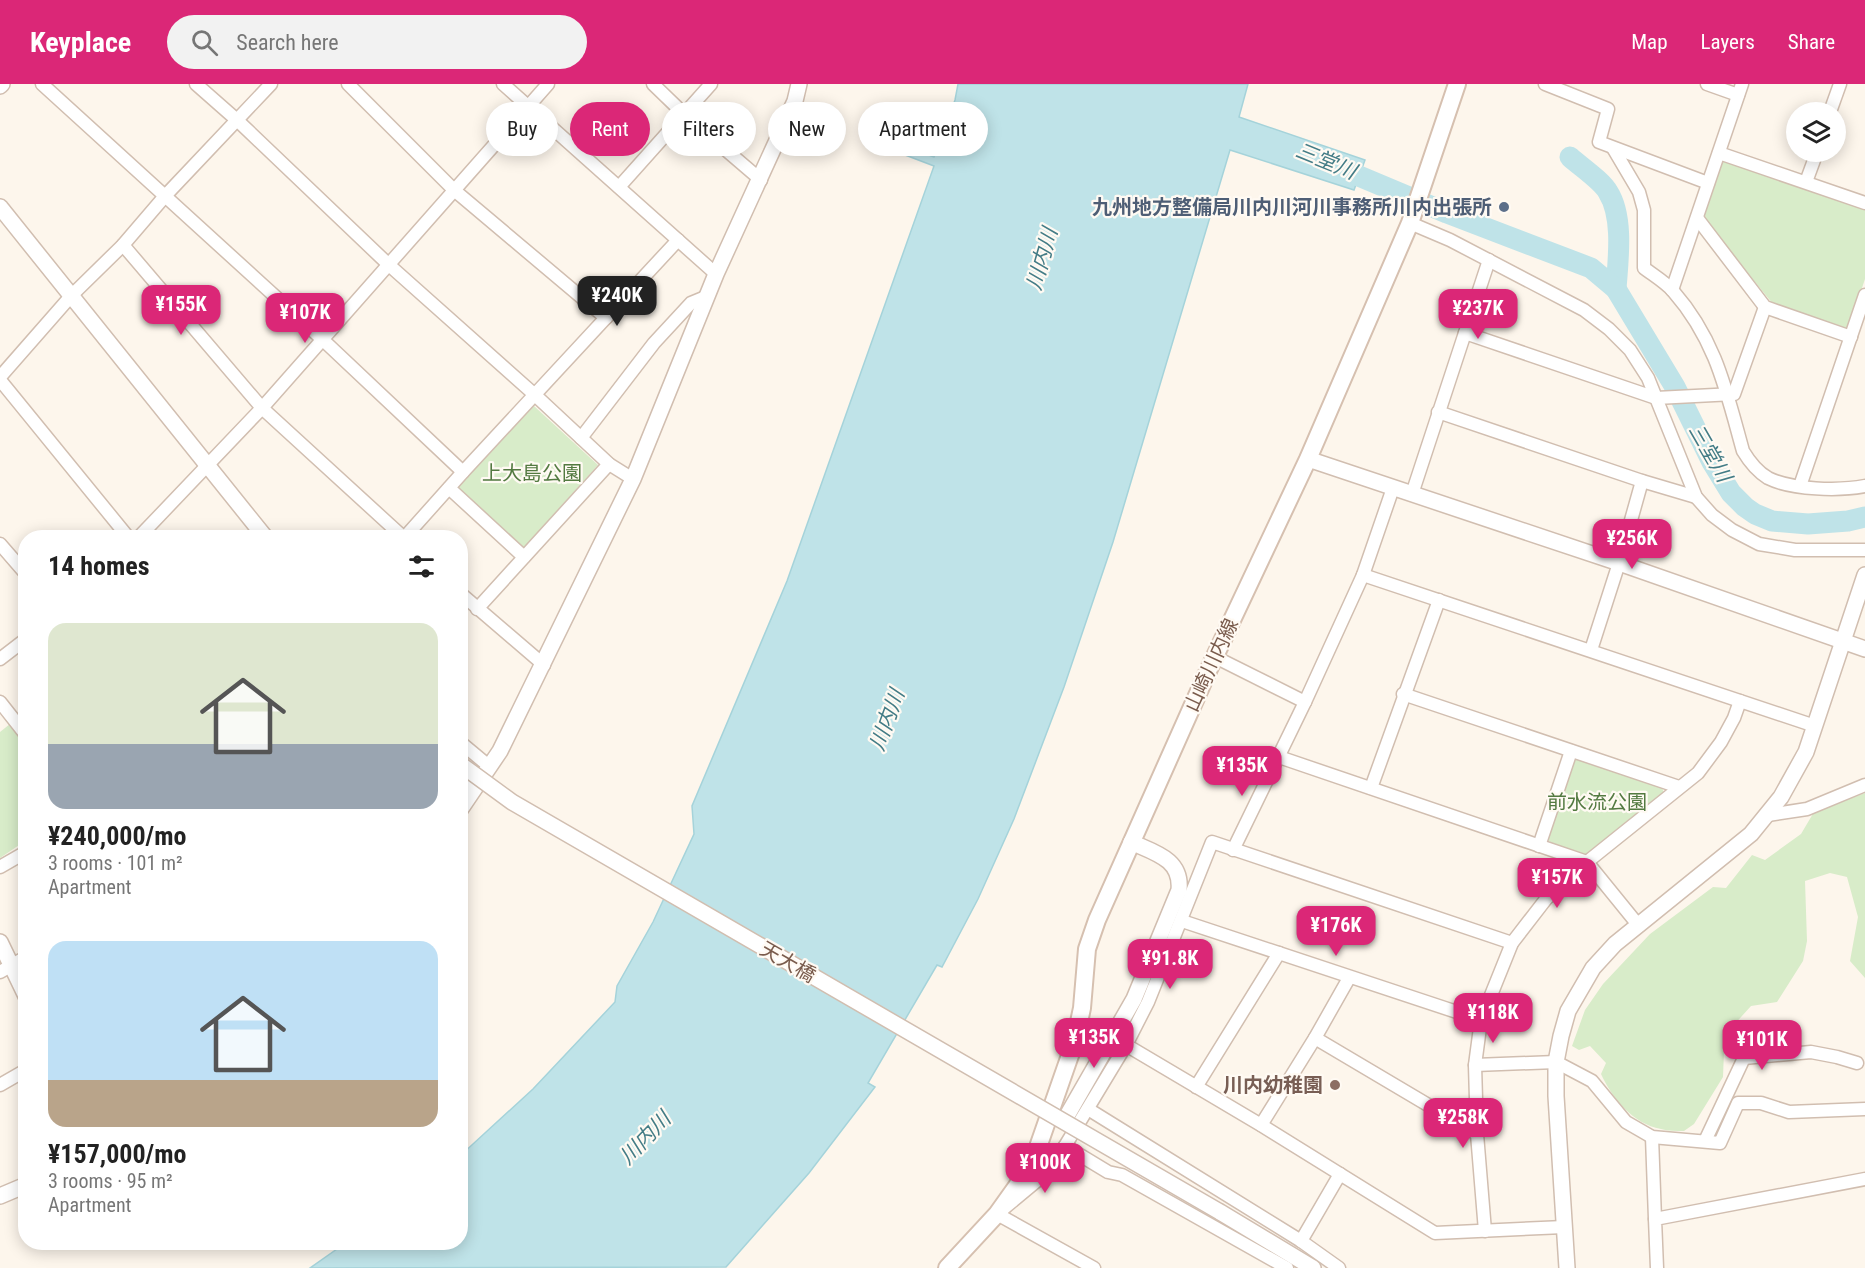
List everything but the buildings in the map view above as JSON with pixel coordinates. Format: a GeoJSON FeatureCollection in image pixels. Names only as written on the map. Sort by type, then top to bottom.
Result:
{"type":"FeatureCollection","features":[{"type":"Feature","properties":{"kind":"main road","name":"山崎川内線"},"geometry":{"type":"LineString","coordinates":[[947,1268],[997,1214],[1017,1186],[1037,1150],[1075,1041],[1082,1008],[1085,960],[1091,936],[1215,657],[1308,459],[1410,223],[1457,84]]}},
{"type":"Feature","properties":{"kind":"street"},"geometry":{"type":"LineString","coordinates":[[42,84],[322,339],[463,472]]}},
{"type":"Feature","properties":{"kind":"street"},"geometry":{"type":"LineString","coordinates":[[196,84],[238,120],[388,265],[609,464],[633,479]]}},
{"type":"Feature","properties":{"kind":"street"},"geometry":{"type":"LineString","coordinates":[[122,530],[0,378],[71,296],[123,244],[271,84]]}},
{"type":"Feature","properties":{"kind":"street"},"geometry":{"type":"LineString","coordinates":[[348,84],[454,190],[606,318]]}},
{"type":"Feature","properties":{"kind":"street"},"geometry":{"type":"LineString","coordinates":[[503,84],[522,102]]}},
{"type":"Feature","properties":{"kind":"street"},"geometry":{"type":"LineString","coordinates":[[532,102],[548,84]]}},
{"type":"Feature","properties":{"kind":"street"},"geometry":{"type":"LineString","coordinates":[[653,84],[672,102]]}},
{"type":"Feature","properties":{"kind":"street"},"geometry":{"type":"LineString","coordinates":[[695,102],[711,84]]}},
{"type":"Feature","properties":{"kind":"street"},"geometry":{"type":"LineString","coordinates":[[468,798],[500,751],[633,479],[716,274],[761,180],[795,100],[799,84]]}},
{"type":"Feature","properties":{"kind":"street"},"geometry":{"type":"LineString","coordinates":[[1672,290],[1740,89],[1707,84]]}},
{"type":"Feature","properties":{"kind":"street"},"geometry":{"type":"LineString","coordinates":[[1834,102],[1840,84]]}},
{"type":"Feature","properties":{"kind":"street"},"geometry":{"type":"LineString","coordinates":[[1553,85],[1608,110],[1599,142],[1708,183]]}},
{"type":"Feature","properties":{"kind":"street"},"geometry":{"type":"LineString","coordinates":[[558,134],[716,274]]}},
{"type":"Feature","properties":{"kind":"street"},"geometry":{"type":"LineString","coordinates":[[619,187],[662,139]]}},
{"type":"Feature","properties":{"kind":"street"},"geometry":{"type":"LineString","coordinates":[[1613,148],[1630,175],[1644,210],[1644,268],[1672,290],[1704,332],[1716,358],[1723,394],[1748,460],[1767,477],[1782,483],[1841,488],[1865,486]]}},
{"type":"Feature","properties":{"kind":"street"},"geometry":{"type":"LineString","coordinates":[[1719,153],[1865,203]]}},
{"type":"Feature","properties":{"kind":"street"},"geometry":{"type":"LineString","coordinates":[[146,530],[262,408],[486,154]]}},
{"type":"Feature","properties":{"kind":"street"},"geometry":{"type":"LineString","coordinates":[[733,156],[761,180]]}},
{"type":"Feature","properties":{"kind":"street"},"geometry":{"type":"LineString","coordinates":[[1806,182],[1813,162]]}},
{"type":"Feature","properties":{"kind":"street"},"geometry":{"type":"LineString","coordinates":[[0,207],[259,530]]}},
{"type":"Feature","properties":{"kind":"street"},"geometry":{"type":"LineString","coordinates":[[1697,218],[1765,307],[1851,337]]}},
{"type":"Feature","properties":{"kind":"street"},"geometry":{"type":"LineString","coordinates":[[1410,223],[1450,240],[1584,310],[1609,329],[1630,350],[1661,397],[1696,497],[1712,515],[1732,530],[1759,544],[1795,550],[1865,550]]}},
{"type":"Feature","properties":{"kind":"street"},"geometry":{"type":"LineString","coordinates":[[410,530],[678,240]]}},
{"type":"Feature","properties":{"kind":"street"},"geometry":{"type":"LineString","coordinates":[[123,244],[262,408],[396,530]]}},
{"type":"Feature","properties":{"kind":"street"},"geometry":{"type":"LineString","coordinates":[[1412,494],[1489,260]]}},
{"type":"Feature","properties":{"kind":"street"},"geometry":{"type":"LineString","coordinates":[[1800,486],[1865,295]]}},
{"type":"Feature","properties":{"kind":"street"},"geometry":{"type":"LineString","coordinates":[[581,438],[654,343],[691,303],[708,296]]}},
{"type":"Feature","properties":{"kind":"street"},"geometry":{"type":"LineString","coordinates":[[1465,333],[1661,397],[1734,394],[1765,307]]}},
{"type":"Feature","properties":{"kind":"street"},"geometry":{"type":"LineString","coordinates":[[1438,412],[1696,497]]}},
{"type":"Feature","properties":{"kind":"street"},"geometry":{"type":"LineString","coordinates":[[1308,459],[1619,563],[1865,649]]}},
{"type":"Feature","properties":{"kind":"street"},"geometry":{"type":"LineString","coordinates":[[477,609],[609,464]]}},
{"type":"Feature","properties":{"kind":"street"},"geometry":{"type":"LineString","coordinates":[[1591,650],[1642,481]]}},
{"type":"Feature","properties":{"kind":"street"},"geometry":{"type":"LineString","coordinates":[[449,488],[524,557]]}},
{"type":"Feature","properties":{"kind":"street"},"geometry":{"type":"LineString","coordinates":[[1233,850],[1305,702],[1363,575],[1393,488]]}},
{"type":"Feature","properties":{"kind":"street"},"geometry":{"type":"LineString","coordinates":[[0,544],[18,565]]}},
{"type":"Feature","properties":{"kind":"street"},"geometry":{"type":"LineString","coordinates":[[1363,575],[1815,726]]}},
{"type":"Feature","properties":{"kind":"street"},"geometry":{"type":"LineString","coordinates":[[1567,1268],[1556,1096],[1556,1062],[1568,1011],[1580,989],[1615,944],[1751,834],[1768,815],[1792,780],[1806,752],[1865,576]]}},
{"type":"Feature","properties":{"kind":"street"},"geometry":{"type":"LineString","coordinates":[[1371,788],[1403,694],[1439,600]]}},
{"type":"Feature","properties":{"kind":"street"},"geometry":{"type":"LineString","coordinates":[[468,601],[544,665]]}},
{"type":"Feature","properties":{"kind":"street"},"geometry":{"type":"LineString","coordinates":[[0,659],[18,645]]}},
{"type":"Feature","properties":{"kind":"street"},"geometry":{"type":"LineString","coordinates":[[1215,657],[1305,702]]}},
{"type":"Feature","properties":{"kind":"street"},"geometry":{"type":"LineString","coordinates":[[1403,694],[1679,788]]}},
{"type":"Feature","properties":{"kind":"street"},"geometry":{"type":"LineString","coordinates":[[1485,1231],[1477,1134],[1475,1065],[1481,1020],[1512,943],[1546,899],[1587,862],[1698,773],[1716,750],[1734,718],[1740,701]]}},
{"type":"Feature","properties":{"kind":"street"},"geometry":{"type":"LineString","coordinates":[[0,702],[18,725]]}},
{"type":"Feature","properties":{"kind":"street"},"geometry":{"type":"LineString","coordinates":[[0,726],[12,718]]}},
{"type":"Feature","properties":{"kind":"street"},"geometry":{"type":"LineString","coordinates":[[468,749],[490,767]]}},
{"type":"Feature","properties":{"kind":"street"},"geometry":{"type":"LineString","coordinates":[[1539,846],[1571,751]]}},
{"type":"Feature","properties":{"kind":"street"},"geometry":{"type":"LineString","coordinates":[[1279,757],[1587,862],[1639,926]]}},
{"type":"Feature","properties":{"kind":"street","name":"天大橋"},"geometry":{"type":"LineString","coordinates":[[468,770],[512,802],[1064,1121],[1312,1268]]}},
{"type":"Feature","properties":{"kind":"street"},"geometry":{"type":"LineString","coordinates":[[1768,815],[1807,809],[1865,785]]}},
{"type":"Feature","properties":{"kind":"street"},"geometry":{"type":"LineString","coordinates":[[468,787],[473,791]]}},
{"type":"Feature","properties":{"kind":"street"},"geometry":{"type":"LineString","coordinates":[[1064,1121],[1134,999],[1176,900],[1179,882],[1174,866],[1167,859],[1131,842]]}},
{"type":"Feature","properties":{"kind":"street"},"geometry":{"type":"LineString","coordinates":[[1094,1268],[997,1214],[1038,1180],[1065,1146],[1126,1045],[1148,1002],[1212,842],[1512,943]]}},
{"type":"Feature","properties":{"kind":"street"},"geometry":{"type":"LineString","coordinates":[[0,867],[18,857]]}},
{"type":"Feature","properties":{"kind":"street"},"geometry":{"type":"LineString","coordinates":[[1182,921],[1481,1020]]}},
{"type":"Feature","properties":{"kind":"street"},"geometry":{"type":"LineString","coordinates":[[0,942],[5,969],[18,986]]}},
{"type":"Feature","properties":{"kind":"street"},"geometry":{"type":"LineString","coordinates":[[1196,1087],[1279,953]]}},
{"type":"Feature","properties":{"kind":"street"},"geometry":{"type":"LineString","coordinates":[[1261,1125],[1349,978]]}},
{"type":"Feature","properties":{"kind":"street"},"geometry":{"type":"LineString","coordinates":[[1315,1038],[1477,1134]]}},
{"type":"Feature","properties":{"kind":"street"},"geometry":{"type":"LineString","coordinates":[[1126,1045],[1261,1125],[1435,1233],[1564,1227]]}},
{"type":"Feature","properties":{"kind":"street"},"geometry":{"type":"LineString","coordinates":[[1706,1141],[1744,1058],[1811,1052],[1857,1063]]}},
{"type":"Feature","properties":{"kind":"street"},"geometry":{"type":"LineString","coordinates":[[1475,1065],[1556,1062],[1592,1082],[1626,1122],[1652,1137],[1720,1143],[1738,1103],[1761,1103],[1789,1112],[1865,1109]]}},
{"type":"Feature","properties":{"kind":"street"},"geometry":{"type":"LineString","coordinates":[[0,1085],[18,1075]]}},
{"type":"Feature","properties":{"kind":"street"},"geometry":{"type":"LineString","coordinates":[[1088,1109],[1301,1241],[1339,1268]]}},
{"type":"Feature","properties":{"kind":"street"},"geometry":{"type":"LineString","coordinates":[[1652,1137],[1657,1268]]}},
{"type":"Feature","properties":{"kind":"street"},"geometry":{"type":"LineString","coordinates":[[1065,1146],[1108,1172],[1122,1175],[1287,1268]]}},
{"type":"Feature","properties":{"kind":"street"},"geometry":{"type":"LineString","coordinates":[[1301,1241],[1340,1174]]}},
{"type":"Feature","properties":{"kind":"street"},"geometry":{"type":"LineString","coordinates":[[1655,1219],[1865,1179]]}},
{"type":"Feature","properties":{"kind":"street"},"geometry":{"type":"LineString","coordinates":[[0,1196],[18,1188]]}},
{"type":"Feature","properties":{"kind":"green space"},"geometry":{"type":"Polygon","coordinates":[[[1722,160],[1865,208],[1865,279],[1849,327],[1842,329],[1773,304],[1705,221],[1703,213],[1722,160]]]}},
{"type":"Feature","properties":{"kind":"green space","name":"上大島公園"},"geometry":{"type":"Polygon","coordinates":[[[534,406],[598,465],[523,549],[456,489],[534,406]]]}},
{"type":"Feature","properties":{"kind":"green space"},"geometry":{"type":"Polygon","coordinates":[[[10,724],[18,735],[18,846],[0,858],[0,732],[10,724]]]}},
{"type":"Feature","properties":{"kind":"green space","name":"前水流公園"},"geometry":{"type":"Polygon","coordinates":[[[1578,758],[1662,787],[1664,794],[1590,854],[1585,855],[1560,848],[1546,837],[1573,761],[1578,758]]]}},
{"type":"Feature","properties":{"kind":"green space"},"geometry":{"type":"Polygon","coordinates":[[[1865,793],[1865,978],[1850,961],[1858,917],[1847,877],[1830,873],[1805,881],[1807,941],[1803,961],[1777,1002],[1751,1006],[1732,1027],[1724,1051],[1723,1077],[1694,1124],[1684,1131],[1666,1130],[1641,1122],[1617,1101],[1611,1092],[1601,1074],[1606,1063],[1590,1046],[1579,1050],[1572,1046],[1585,1010],[1603,984],[1650,934],[1713,887],[1726,888],[1752,855],[1765,860],[1801,834],[1814,812],[1865,793]]]}},
{"type":"Feature","properties":{"kind":"water","name":"川内川"},"geometry":{"type":"Polygon","coordinates":[[[958,84],[1248,84],[1239,117],[1365,160],[1354,190],[1230,150],[1113,542],[1064,687],[1014,819],[978,899],[942,967],[937,965],[868,1083],[875,1087],[809,1173],[726,1267],[310,1268],[336,1250],[468,1250],[468,1149],[533,1089],[615,1002],[617,986],[653,922],[694,834],[692,806],[787,581],[934,166],[908,156],[988,156],[988,102],[954,102],[958,84]]]}},
{"type":"Feature","properties":{"kind":"waterway","name":"三堂川"},"geometry":{"type":"LineString","coordinates":[[1570,157],[1601,183],[1613,202],[1619,239],[1616,289]]}},
{"type":"Feature","properties":{"kind":"waterway","name":"三堂川"},"geometry":{"type":"LineString","coordinates":[[1335,166],[1447,213],[1591,268],[1616,289],[1675,387],[1712,462],[1731,493],[1755,514],[1772,521],[1808,524],[1848,521],[1865,517]]}},
{"type":"Feature","properties":{"kind":"place","name":"九州地方整備局川内川河川事務所川内出張所"},"geometry":{"type":"Point","coordinates":[1504,207]}},
{"type":"Feature","properties":{"kind":"place","name":"川内幼稚園"},"geometry":{"type":"Point","coordinates":[1335,1085]}}]}
